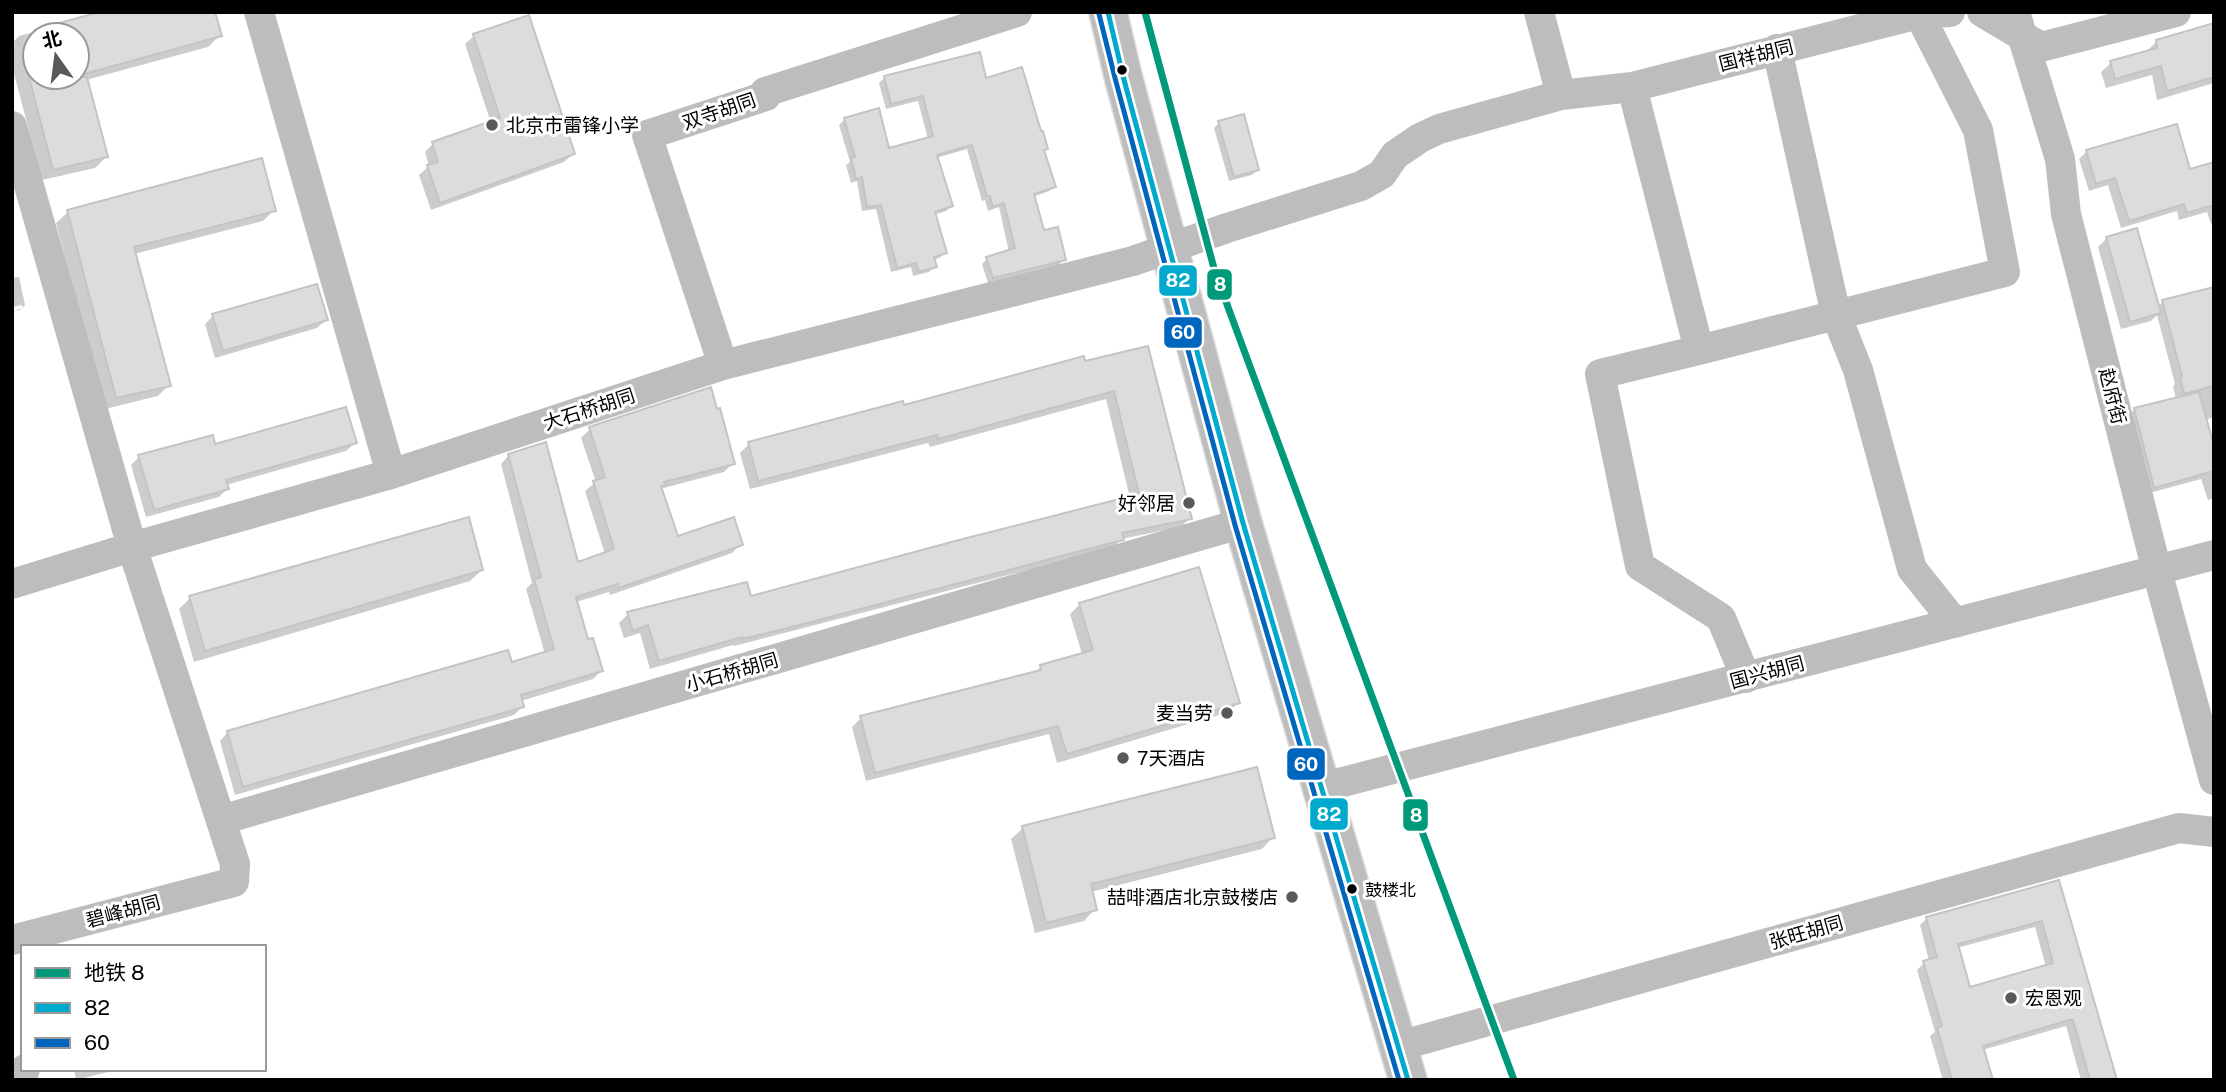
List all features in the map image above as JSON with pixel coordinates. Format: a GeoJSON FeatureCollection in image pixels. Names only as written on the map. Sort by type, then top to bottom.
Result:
{"type":"FeatureCollection","features":[{"type":"Feature","properties":{"kind":"main road"},"geometry":{"type":"LineString","coordinates":[[1108,12],[1243,523],[1404,1063]]}},
{"type":"Feature","properties":{"kind":"street"},"geometry":{"type":"LineString","coordinates":[[259,12],[391,474]]}},
{"type":"Feature","properties":{"kind":"street","name":"双寺胡同"},"geometry":{"type":"LineString","coordinates":[[723,365],[647,135],[766,96],[765,92],[1017,12]]}},
{"type":"Feature","properties":{"kind":"street"},"geometry":{"type":"LineString","coordinates":[[1539,12],[1561,95]]}},
{"type":"Feature","properties":{"kind":"street","name":"国祥胡同"},"geometry":{"type":"LineString","coordinates":[[1169,248],[1362,186],[1382,174],[1395,155],[1439,129],[1561,95],[1632,87],[1777,50],[1853,21],[1950,12]]}},
{"type":"Feature","properties":{"kind":"street"},"geometry":{"type":"LineString","coordinates":[[1982,12],[2018,23],[2041,47],[2176,12]]}},
{"type":"Feature","properties":{"kind":"street"},"geometry":{"type":"LineString","coordinates":[[1746,678],[1721,618],[1640,566],[1600,374],[2005,272],[1978,130],[1919,14]]}},
{"type":"Feature","properties":{"kind":"street","name":"赵府街"},"geometry":{"type":"LineString","coordinates":[[2018,23],[2060,159],[2066,214],[2157,571],[2214,780]]}},
{"type":"Feature","properties":{"kind":"street"},"geometry":{"type":"LineString","coordinates":[[1777,50],[1836,315],[1858,370],[1912,569],[1955,624]]}},
{"type":"Feature","properties":{"kind":"street"},"geometry":{"type":"LineString","coordinates":[[1632,87],[1699,350]]}},
{"type":"Feature","properties":{"kind":"street"},"geometry":{"type":"LineString","coordinates":[[12,126],[132,547],[220,820]]}},
{"type":"Feature","properties":{"kind":"street","name":"大石桥胡同"},"geometry":{"type":"LineString","coordinates":[[12,584],[391,474],[723,365],[1133,261],[1169,248]]}},
{"type":"Feature","properties":{"kind":"street","name":"小石桥胡同"},"geometry":{"type":"LineString","coordinates":[[220,820],[1243,523]]}},
{"type":"Feature","properties":{"kind":"street","name":"国兴胡同"},"geometry":{"type":"LineString","coordinates":[[1321,789],[2214,555]]}},
{"type":"Feature","properties":{"kind":"street","name":"碧峰胡同"},"geometry":{"type":"LineString","coordinates":[[12,940],[72,935],[234,882],[235,864],[220,820]]}},
{"type":"Feature","properties":{"kind":"street","name":"张旺胡同"},"geometry":{"type":"LineString","coordinates":[[1404,1063],[2179,828],[2214,832]]}},
{"type":"Feature","properties":{"kind":"building"},"geometry":{"type":"Polygon","coordinates":[[[99,12],[215,12],[222,36],[91,72],[91,21],[67,21],[99,12]]]}},
{"type":"Feature","properties":{"kind":"building"},"geometry":{"type":"Polygon","coordinates":[[[529,15],[575,154],[440,203],[427,165],[438,162],[432,142],[500,118],[473,34],[529,15]]]}},
{"type":"Feature","properties":{"kind":"building"},"geometry":{"type":"Polygon","coordinates":[[[2214,23],[2214,77],[2167,91],[2161,66],[2115,79],[2110,61],[2157,48],[2156,40],[2214,23]]]}},
{"type":"Feature","properties":{"kind":"building"},"geometry":{"type":"Polygon","coordinates":[[[980,52],[986,78],[1022,67],[1043,131],[1048,149],[1044,150],[1056,187],[1034,194],[1044,230],[1058,227],[1066,260],[993,278],[986,257],[1015,248],[1004,203],[993,207],[990,196],[987,196],[972,145],[937,155],[953,206],[935,212],[947,253],[934,257],[937,267],[919,272],[916,263],[897,268],[881,205],[867,207],[862,177],[856,179],[851,158],[855,157],[844,118],[879,108],[889,148],[933,136],[923,96],[891,104],[884,76],[980,52]]]}},
{"type":"Feature","properties":{"kind":"building"},"geometry":{"type":"Polygon","coordinates":[[[33,91],[91,91],[108,157],[53,170],[33,91]]]}},
{"type":"Feature","properties":{"kind":"building"},"geometry":{"type":"Polygon","coordinates":[[[1244,114],[1259,170],[1234,177],[1218,121],[1244,114]]]}},
{"type":"Feature","properties":{"kind":"building"},"geometry":{"type":"Polygon","coordinates":[[[2177,124],[2190,169],[2214,162],[2214,205],[2187,213],[2184,204],[2129,221],[2115,178],[2096,184],[2086,150],[2177,124]]]}},
{"type":"Feature","properties":{"kind":"building"},"geometry":{"type":"Polygon","coordinates":[[[262,158],[276,211],[134,247],[171,386],[116,398],[67,210],[262,158]]]}},
{"type":"Feature","properties":{"kind":"building"},"geometry":{"type":"Polygon","coordinates":[[[2137,228],[2161,313],[2130,322],[2106,237],[2137,228]]]}},
{"type":"Feature","properties":{"kind":"building"},"geometry":{"type":"Polygon","coordinates":[[[317,284],[328,320],[223,351],[212,314],[317,284]]]}},
{"type":"Feature","properties":{"kind":"building"},"geometry":{"type":"Polygon","coordinates":[[[2214,287],[2214,386],[2184,394],[2182,376],[2162,300],[2214,287]]]}},
{"type":"Feature","properties":{"kind":"building"},"geometry":{"type":"Polygon","coordinates":[[[1148,346],[1192,519],[1122,533],[1124,540],[792,627],[742,637],[659,661],[648,625],[633,631],[627,612],[747,582],[751,596],[1139,494],[1114,391],[938,439],[937,435],[758,481],[748,442],[903,401],[904,405],[1084,356],[1085,361],[1148,346]]]}},
{"type":"Feature","properties":{"kind":"building"},"geometry":{"type":"Polygon","coordinates":[[[711,387],[717,409],[720,408],[735,464],[664,482],[665,485],[661,486],[678,536],[734,517],[743,545],[619,588],[618,584],[576,597],[588,639],[593,638],[603,671],[521,695],[524,707],[243,787],[227,731],[508,650],[512,662],[554,649],[534,579],[541,577],[508,454],[546,442],[578,562],[614,549],[593,481],[605,477],[589,427],[711,387]]]}},
{"type":"Feature","properties":{"kind":"building"},"geometry":{"type":"Polygon","coordinates":[[[2199,392],[2214,446],[2214,471],[2154,488],[2134,408],[2199,392]]]}},
{"type":"Feature","properties":{"kind":"building"},"geometry":{"type":"Polygon","coordinates":[[[346,407],[357,443],[226,480],[229,489],[154,510],[138,455],[213,435],[215,444],[346,407]]]}},
{"type":"Feature","properties":{"kind":"building"},"geometry":{"type":"Polygon","coordinates":[[[469,517],[483,570],[205,651],[189,596],[469,517]]]}},
{"type":"Feature","properties":{"kind":"building"},"geometry":{"type":"Polygon","coordinates":[[[1199,567],[1240,703],[1067,754],[1058,726],[875,773],[860,716],[1041,670],[1040,665],[1093,650],[1079,603],[1199,567]]]}},
{"type":"Feature","properties":{"kind":"building"},"geometry":{"type":"Polygon","coordinates":[[[1257,767],[1275,838],[1091,884],[1097,910],[1046,923],[1022,826],[1257,767]]]}},
{"type":"Feature","properties":{"kind":"building","name":"宏恩观"},"geometry":{"type":"Polygon","coordinates":[[[2059,880],[2117,1080],[2090,1080],[2073,1020],[2069,1020],[1983,1046],[1993,1080],[1952,1080],[1937,1028],[1942,1026],[1923,961],[1937,957],[1926,917],[2059,880]],[[2042,921],[1958,944],[1970,987],[2053,963],[2042,921]]]}},
{"type":"Feature","properties":{"kind":"metro line","name":"8"},"geometry":{"type":"LineString","coordinates":[[1145,12],[1215,272],[1514,1080]]}},
{"type":"Feature","properties":{"kind":"transit line","name":"82"},"geometry":{"type":"LineString","coordinates":[[1108,12],[1243,523],[1408,1080]]}},
{"type":"Feature","properties":{"kind":"transit line","name":"60"},"geometry":{"type":"LineString","coordinates":[[1099,14],[1235,525],[1399,1080]]}},
{"type":"Feature","properties":{"kind":"place","name":"北京市雷锋小学"},"geometry":{"type":"Point","coordinates":[492,125]}},
{"type":"Feature","properties":{"kind":"place","name":"好邻居"},"geometry":{"type":"Point","coordinates":[1189,503]}},
{"type":"Feature","properties":{"kind":"place","name":"麦当劳"},"geometry":{"type":"Point","coordinates":[1227,713]}},
{"type":"Feature","properties":{"kind":"place","name":"7天酒店"},"geometry":{"type":"Point","coordinates":[1123,758]}},
{"type":"Feature","properties":{"kind":"place","name":"鼓楼北"},"geometry":{"type":"Point","coordinates":[1352,889]}},
{"type":"Feature","properties":{"kind":"place","name":"喆啡酒店北京鼓楼店"},"geometry":{"type":"Point","coordinates":[1292,897]}},
{"type":"Feature","properties":{"kind":"place","name":"宏恩观"},"geometry":{"type":"Point","coordinates":[2011,998]}}]}
